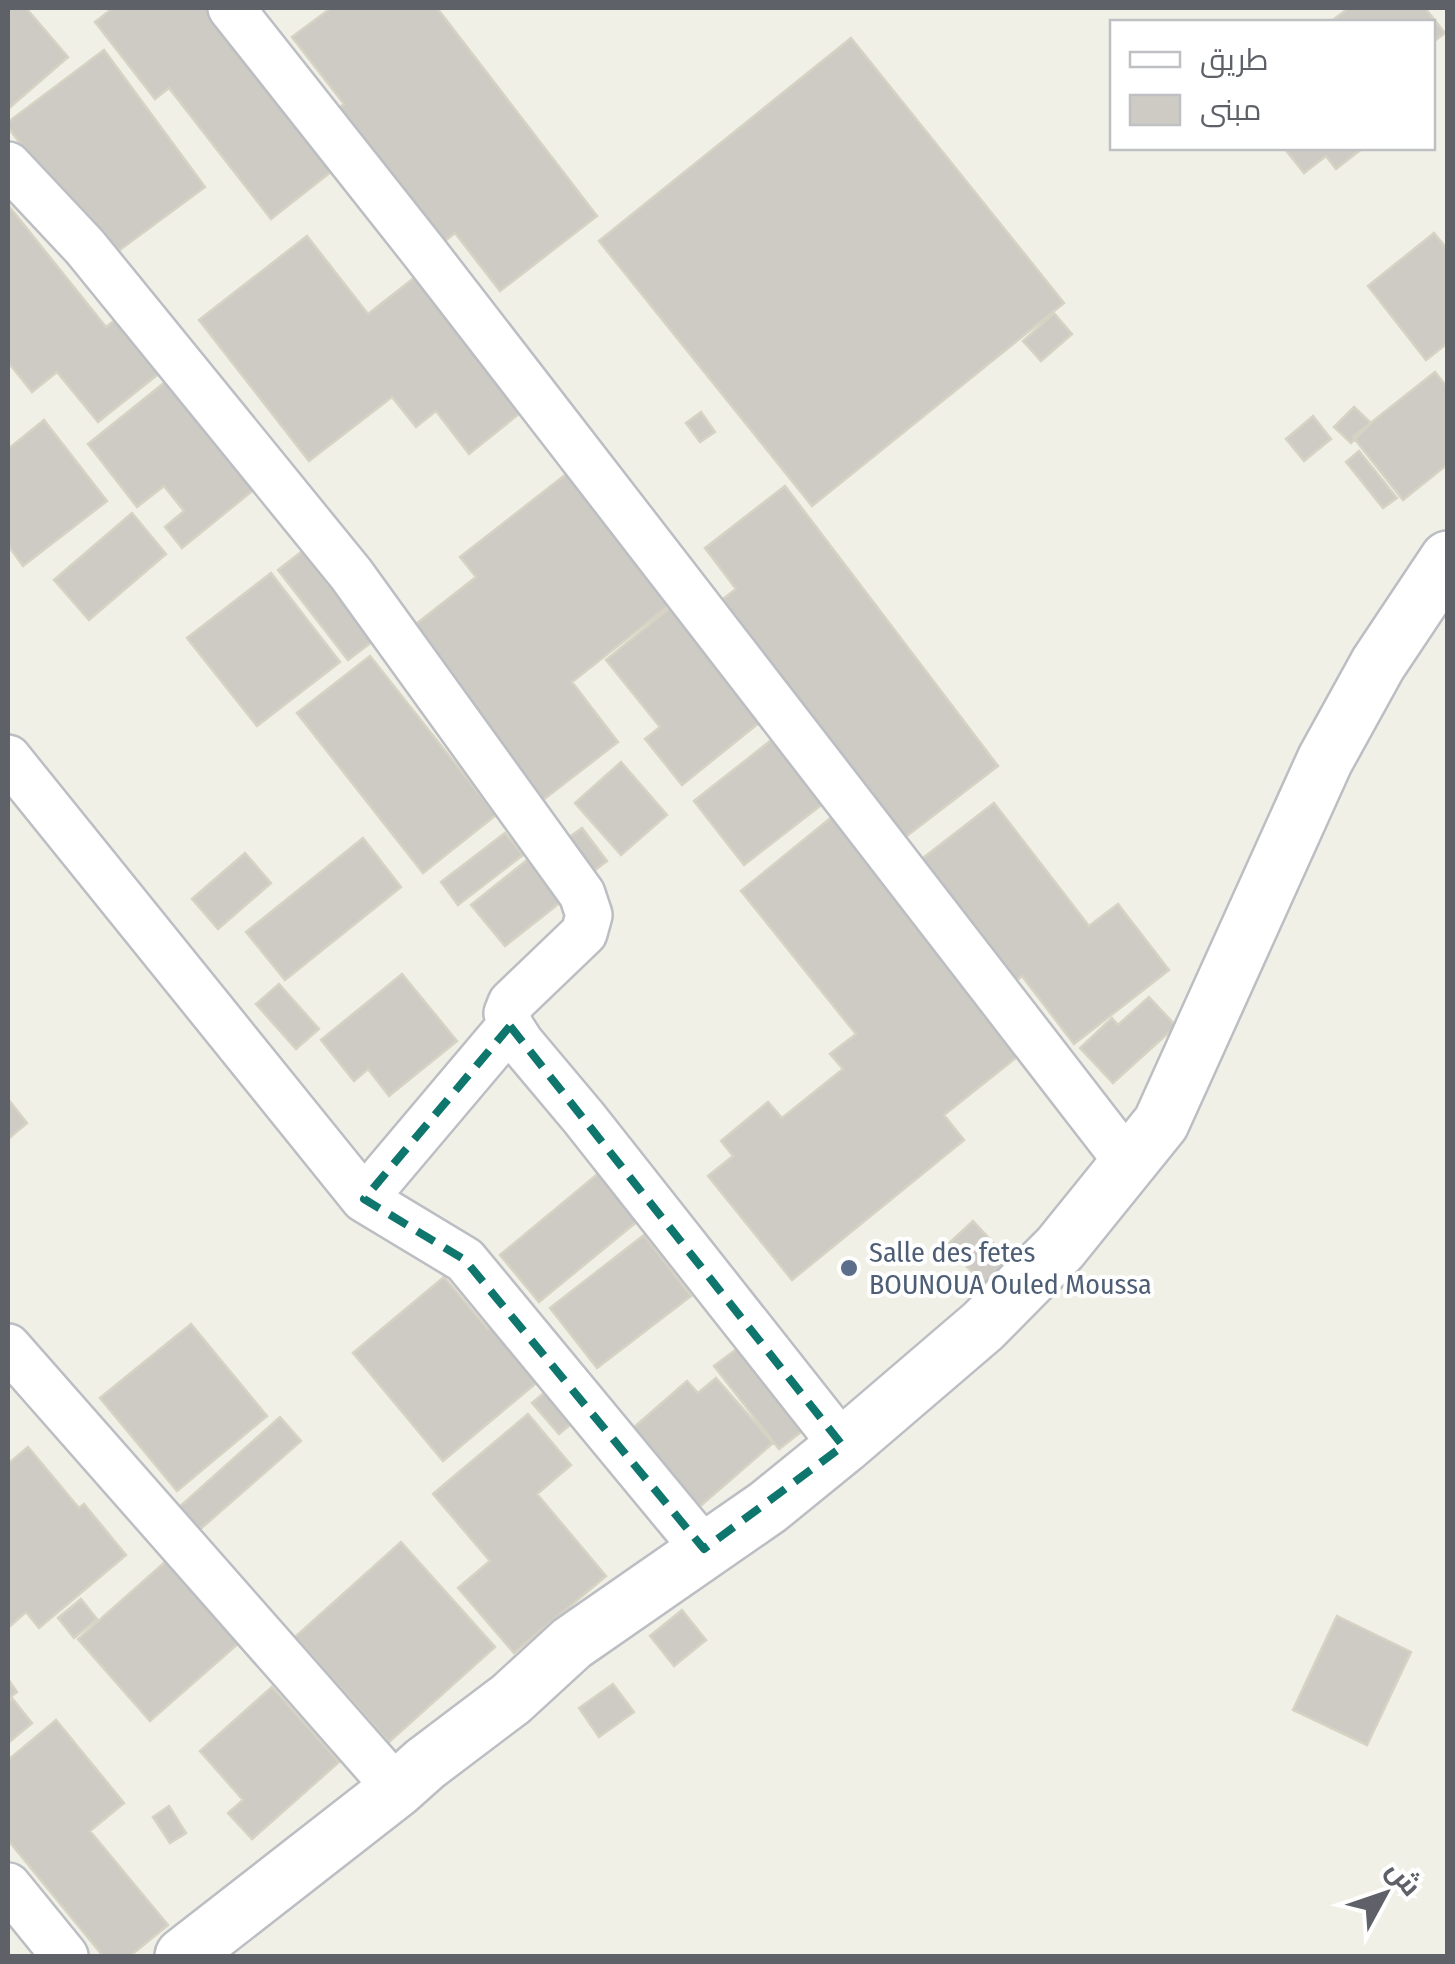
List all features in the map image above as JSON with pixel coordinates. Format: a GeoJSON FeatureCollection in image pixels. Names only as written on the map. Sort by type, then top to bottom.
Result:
{"type":"FeatureCollection","features":[{"type":"Feature","properties":{"kind":"street"},"geometry":{"type":"LineString","coordinates":[[231,8],[1129,1164]]}},
{"type":"Feature","properties":{"kind":"street"},"geometry":{"type":"LineString","coordinates":[[8,165],[85,246],[351,574],[582,894],[589,915],[584,932],[511,1003],[507,1013],[510,1026],[844,1446]]}},
{"type":"Feature","properties":{"kind":"street"},"geometry":{"type":"LineString","coordinates":[[183,1956],[511,1699],[572,1642],[768,1507],[844,1446],[983,1326],[1060,1248],[1161,1124],[1325,760],[1378,664],[1448,558]]}},
{"type":"Feature","properties":{"kind":"street"},"geometry":{"type":"LineString","coordinates":[[8,758],[364,1199],[466,1260],[704,1550]]}},
{"type":"Feature","properties":{"kind":"street"},"geometry":{"type":"LineString","coordinates":[[364,1199],[510,1026]]}},
{"type":"Feature","properties":{"kind":"street"},"geometry":{"type":"LineString","coordinates":[[8,1347],[397,1789]]}},
{"type":"Feature","properties":{"kind":"street"},"geometry":{"type":"LineString","coordinates":[[8,1886],[65,1956]]}},
{"type":"Feature","properties":{"kind":"highlighted area"},"geometry":{"type":"Polygon","coordinates":[[[510,1026],[843,1446],[704,1549],[465,1260],[364,1199],[510,1026]]]}},
{"type":"Feature","properties":{"kind":"building"},"geometry":{"type":"Polygon","coordinates":[[[8,8],[26,8],[68,57],[8,109],[8,8]]]}},
{"type":"Feature","properties":{"kind":"building"},"geometry":{"type":"Polygon","coordinates":[[[113,8],[218,8],[341,164],[271,219],[169,88],[155,99],[95,22],[113,8]]]}},
{"type":"Feature","properties":{"kind":"building"},"geometry":{"type":"Polygon","coordinates":[[[331,8],[437,8],[597,216],[500,291],[455,233],[441,244],[338,109],[344,104],[292,37],[331,8]]]}},
{"type":"Feature","properties":{"kind":"building"},"geometry":{"type":"Polygon","coordinates":[[[1349,8],[1425,8],[1435,20],[1333,20],[1349,8]]]}},
{"type":"Feature","properties":{"kind":"building"},"geometry":{"type":"Polygon","coordinates":[[[1435,20],[1445,33],[1435,41],[1435,20]]]}},
{"type":"Feature","properties":{"kind":"building"},"geometry":{"type":"Polygon","coordinates":[[[851,38],[1064,303],[812,506],[599,241],[851,38]]]}},
{"type":"Feature","properties":{"kind":"building"},"geometry":{"type":"Polygon","coordinates":[[[104,50],[205,187],[106,260],[8,127],[8,122],[104,50]]]}},
{"type":"Feature","properties":{"kind":"building"},"geometry":{"type":"Polygon","coordinates":[[[1286,150],[1360,150],[1336,169],[1326,156],[1304,173],[1286,150]]]}},
{"type":"Feature","properties":{"kind":"building"},"geometry":{"type":"Polygon","coordinates":[[[8,205],[106,327],[123,314],[166,368],[98,422],[57,372],[32,392],[8,362],[8,205]]]}},
{"type":"Feature","properties":{"kind":"building"},"geometry":{"type":"Polygon","coordinates":[[[1434,233],[1448,250],[1448,343],[1426,360],[1368,286],[1434,233]]]}},
{"type":"Feature","properties":{"kind":"building"},"geometry":{"type":"Polygon","coordinates":[[[307,236],[368,314],[414,278],[466,344],[476,336],[530,405],[469,454],[436,411],[416,427],[392,397],[309,461],[199,320],[307,236]]]}},
{"type":"Feature","properties":{"kind":"building"},"geometry":{"type":"Polygon","coordinates":[[[1054,313],[1072,334],[1041,361],[1023,341],[1054,313]]]}},
{"type":"Feature","properties":{"kind":"building"},"geometry":{"type":"Polygon","coordinates":[[[1435,372],[1448,388],[1448,464],[1403,500],[1353,437],[1435,372]]]}},
{"type":"Feature","properties":{"kind":"building"},"geometry":{"type":"Polygon","coordinates":[[[175,374],[262,483],[182,548],[165,527],[184,511],[164,486],[137,507],[88,444],[175,374]]]}},
{"type":"Feature","properties":{"kind":"building"},"geometry":{"type":"Polygon","coordinates":[[[1354,407],[1371,423],[1351,443],[1334,427],[1354,407]]]}},
{"type":"Feature","properties":{"kind":"building"},"geometry":{"type":"Polygon","coordinates":[[[701,412],[715,432],[700,442],[686,423],[701,412]]]}},
{"type":"Feature","properties":{"kind":"building"},"geometry":{"type":"Polygon","coordinates":[[[1313,416],[1331,439],[1304,461],[1286,439],[1313,416]]]}},
{"type":"Feature","properties":{"kind":"building"},"geometry":{"type":"Polygon","coordinates":[[[44,420],[107,501],[23,566],[8,545],[8,449],[44,420]]]}},
{"type":"Feature","properties":{"kind":"building"},"geometry":{"type":"Polygon","coordinates":[[[1359,451],[1397,498],[1383,508],[1346,462],[1359,451]]]}},
{"type":"Feature","properties":{"kind":"building"},"geometry":{"type":"Polygon","coordinates":[[[574,468],[676,600],[572,682],[618,742],[543,800],[489,731],[402,635],[476,577],[460,557],[574,468]]]}},
{"type":"Feature","properties":{"kind":"building"},"geometry":{"type":"Polygon","coordinates":[[[785,486],[998,766],[895,845],[719,602],[736,589],[705,548],[785,486]]]}},
{"type":"Feature","properties":{"kind":"building"},"geometry":{"type":"Polygon","coordinates":[[[132,513],[166,554],[89,620],[54,580],[132,513]]]}},
{"type":"Feature","properties":{"kind":"building"},"geometry":{"type":"Polygon","coordinates":[[[314,542],[385,632],[348,660],[278,570],[314,542]]]}},
{"type":"Feature","properties":{"kind":"building"},"geometry":{"type":"Polygon","coordinates":[[[271,573],[340,662],[257,726],[187,638],[271,573]]]}},
{"type":"Feature","properties":{"kind":"building"},"geometry":{"type":"Polygon","coordinates":[[[678,601],[770,714],[682,785],[645,739],[660,727],[606,660],[678,601]]]}},
{"type":"Feature","properties":{"kind":"building"},"geometry":{"type":"Polygon","coordinates":[[[370,656],[496,815],[423,873],[297,713],[370,656]]]}},
{"type":"Feature","properties":{"kind":"building"},"geometry":{"type":"Polygon","coordinates":[[[779,734],[829,799],[744,865],[694,801],[779,734]]]}},
{"type":"Feature","properties":{"kind":"building"},"geometry":{"type":"Polygon","coordinates":[[[621,762],[667,815],[621,855],[575,803],[621,762]]]}},
{"type":"Feature","properties":{"kind":"building"},"geometry":{"type":"Polygon","coordinates":[[[994,803],[1089,926],[1118,904],[1169,970],[1074,1044],[1022,976],[1000,994],[905,872],[994,803]]]}},
{"type":"Feature","properties":{"kind":"building"},"geometry":{"type":"Polygon","coordinates":[[[833,816],[1027,1049],[944,1115],[964,1140],[792,1280],[708,1176],[733,1156],[721,1141],[768,1102],[782,1118],[843,1069],[830,1054],[856,1034],[741,891],[833,816]]]}},
{"type":"Feature","properties":{"kind":"building"},"geometry":{"type":"Polygon","coordinates":[[[582,828],[607,861],[586,877],[561,843],[582,828]]]}},
{"type":"Feature","properties":{"kind":"building"},"geometry":{"type":"Polygon","coordinates":[[[505,833],[523,855],[458,905],[441,882],[505,833]]]}},
{"type":"Feature","properties":{"kind":"building"},"geometry":{"type":"Polygon","coordinates":[[[363,838],[401,887],[285,980],[246,932],[363,838]]]}},
{"type":"Feature","properties":{"kind":"building"},"geometry":{"type":"Polygon","coordinates":[[[537,852],[571,894],[505,946],[471,905],[537,852]]]}},
{"type":"Feature","properties":{"kind":"building"},"geometry":{"type":"Polygon","coordinates":[[[245,853],[271,883],[218,929],[192,899],[245,853]]]}},
{"type":"Feature","properties":{"kind":"building"},"geometry":{"type":"Polygon","coordinates":[[[402,974],[457,1041],[389,1096],[368,1069],[354,1081],[321,1040],[402,974]]]}},
{"type":"Feature","properties":{"kind":"building"},"geometry":{"type":"Polygon","coordinates":[[[279,984],[319,1029],[296,1049],[256,1004],[279,984]]]}},
{"type":"Feature","properties":{"kind":"building"},"geometry":{"type":"Polygon","coordinates":[[[1149,997],[1176,1026],[1113,1083],[1080,1048],[1112,1018],[1118,1025],[1149,997]]]}},
{"type":"Feature","properties":{"kind":"building"},"geometry":{"type":"Polygon","coordinates":[[[8,1099],[27,1123],[8,1139],[8,1099]]]}},
{"type":"Feature","properties":{"kind":"building"},"geometry":{"type":"Polygon","coordinates":[[[606,1167],[645,1215],[539,1302],[500,1255],[606,1167]]]}},
{"type":"Feature","properties":{"kind":"building"},"geometry":{"type":"Polygon","coordinates":[[[973,1221],[1013,1264],[987,1288],[947,1245],[973,1221]]]}},
{"type":"Feature","properties":{"kind":"building"},"geometry":{"type":"Polygon","coordinates":[[[644,1235],[691,1296],[597,1368],[550,1308],[644,1235]]]}},
{"type":"Feature","properties":{"kind":"building"},"geometry":{"type":"Polygon","coordinates":[[[444,1277],[488,1329],[502,1318],[548,1373],[443,1461],[353,1353],[444,1277]]]}},
{"type":"Feature","properties":{"kind":"building"},"geometry":{"type":"Polygon","coordinates":[[[191,1324],[267,1416],[177,1491],[100,1398],[191,1324]]]}},
{"type":"Feature","properties":{"kind":"building"},"geometry":{"type":"Polygon","coordinates":[[[746,1342],[810,1425],[779,1449],[714,1366],[746,1342]]]}},
{"type":"Feature","properties":{"kind":"building"},"geometry":{"type":"Polygon","coordinates":[[[716,1378],[773,1443],[690,1515],[623,1437],[687,1381],[698,1393],[716,1378]]]}},
{"type":"Feature","properties":{"kind":"building"},"geometry":{"type":"Polygon","coordinates":[[[555,1384],[582,1415],[559,1434],[532,1403],[555,1384]]]}},
{"type":"Feature","properties":{"kind":"building"},"geometry":{"type":"Polygon","coordinates":[[[528,1414],[571,1465],[537,1494],[606,1576],[514,1653],[458,1588],[490,1561],[433,1494],[528,1414]]]}},
{"type":"Feature","properties":{"kind":"building"},"geometry":{"type":"Polygon","coordinates":[[[280,1417],[301,1441],[197,1532],[177,1509],[280,1417]]]}},
{"type":"Feature","properties":{"kind":"building"},"geometry":{"type":"Polygon","coordinates":[[[28,1447],[79,1508],[84,1504],[126,1555],[39,1628],[26,1612],[8,1628],[8,1464],[28,1447]]]}},
{"type":"Feature","properties":{"kind":"building"},"geometry":{"type":"Polygon","coordinates":[[[401,1542],[495,1647],[389,1742],[295,1637],[401,1542]]]}},
{"type":"Feature","properties":{"kind":"building"},"geometry":{"type":"Polygon","coordinates":[[[174,1554],[247,1636],[150,1721],[78,1639],[174,1554]]]}},
{"type":"Feature","properties":{"kind":"building"},"geometry":{"type":"Polygon","coordinates":[[[81,1599],[97,1619],[74,1638],[58,1618],[81,1599]]]}},
{"type":"Feature","properties":{"kind":"building"},"geometry":{"type":"Polygon","coordinates":[[[682,1610],[706,1640],[674,1666],[650,1636],[682,1610]]]}},
{"type":"Feature","properties":{"kind":"building"},"geometry":{"type":"Polygon","coordinates":[[[1337,1616],[1411,1652],[1367,1745],[1293,1710],[1337,1616]]]}},
{"type":"Feature","properties":{"kind":"building"},"geometry":{"type":"Polygon","coordinates":[[[8,1679],[17,1692],[8,1699],[8,1679]]]}},
{"type":"Feature","properties":{"kind":"building"},"geometry":{"type":"Polygon","coordinates":[[[613,1684],[634,1712],[599,1737],[579,1708],[613,1684]]]}},
{"type":"Feature","properties":{"kind":"building"},"geometry":{"type":"Polygon","coordinates":[[[272,1687],[339,1762],[252,1839],[228,1813],[243,1800],[200,1751],[272,1687]]]}},
{"type":"Feature","properties":{"kind":"building"},"geometry":{"type":"Polygon","coordinates":[[[12,1698],[32,1723],[8,1743],[8,1702],[12,1698]]]}},
{"type":"Feature","properties":{"kind":"building"},"geometry":{"type":"Polygon","coordinates":[[[56,1720],[124,1803],[90,1831],[168,1925],[130,1956],[103,1956],[8,1840],[8,1760],[56,1720]]]}},
{"type":"Feature","properties":{"kind":"building"},"geometry":{"type":"Polygon","coordinates":[[[169,1806],[186,1833],[170,1843],[153,1817],[169,1806]]]}},
{"type":"Feature","properties":{"kind":"place","name":"Salle des fetes BOUNOUA Ouled Moussa"},"geometry":{"type":"Point","coordinates":[849,1268]}}]}
